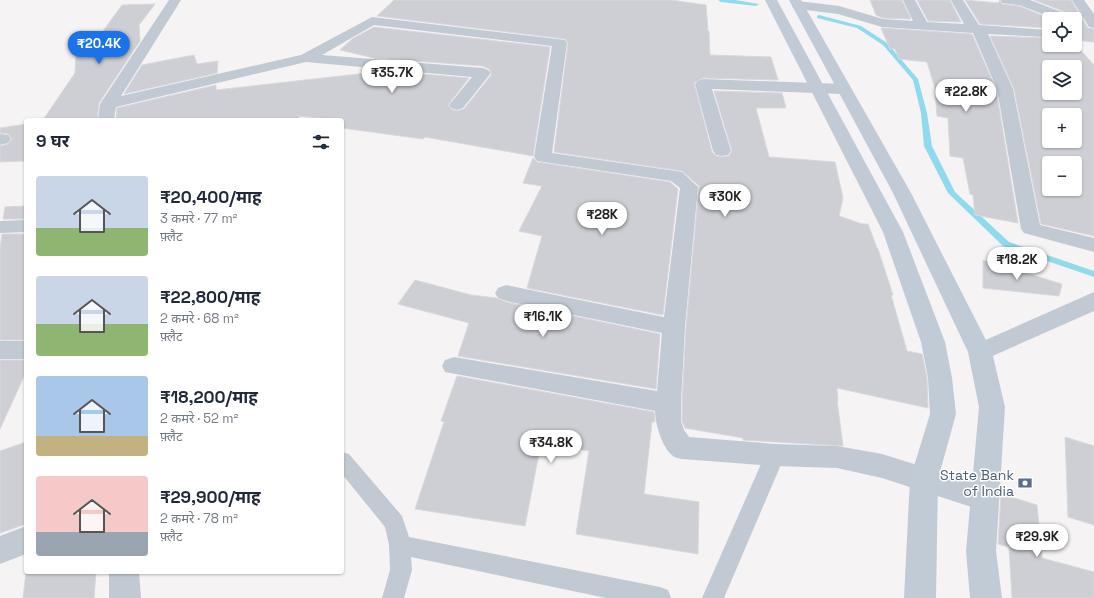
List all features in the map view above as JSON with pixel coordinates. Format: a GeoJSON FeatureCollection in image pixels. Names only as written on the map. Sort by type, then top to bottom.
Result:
{"type":"FeatureCollection","features":[{"type":"Feature","properties":{"kind":"main road"},"geometry":{"type":"LineString","coordinates":[[771,0],[893,232],[933,342],[940,378],[942,414],[924,479],[920,598]]}},
{"type":"Feature","properties":{"kind":"main road"},"geometry":{"type":"LineString","coordinates":[[796,3],[902,193],[980,352],[992,407],[981,551],[986,598]]}},
{"type":"Feature","properties":{"kind":"street"},"geometry":{"type":"LineString","coordinates":[[107,112],[175,0]]}},
{"type":"Feature","properties":{"kind":"street"},"geometry":{"type":"LineString","coordinates":[[909,0],[922,26]]}},
{"type":"Feature","properties":{"kind":"street"},"geometry":{"type":"LineString","coordinates":[[957,0],[972,27],[982,35],[1005,89],[1031,229],[1094,245]]}},
{"type":"Feature","properties":{"kind":"street"},"geometry":{"type":"LineString","coordinates":[[1007,0],[1020,1],[1049,12]]}},
{"type":"Feature","properties":{"kind":"street"},"geometry":{"type":"LineString","coordinates":[[1078,0],[1094,24]]}},
{"type":"Feature","properties":{"kind":"street"},"geometry":{"type":"LineString","coordinates":[[796,3],[839,10],[882,23],[1042,33]]}},
{"type":"Feature","properties":{"kind":"street"},"geometry":{"type":"LineString","coordinates":[[107,112],[306,58],[372,21],[560,44],[543,157],[676,176],[689,187],[674,327],[668,403],[668,421],[673,435],[682,448],[775,455],[837,457],[882,466],[984,498]]}},
{"type":"Feature","properties":{"kind":"street"},"geometry":{"type":"LineString","coordinates":[[1082,24],[1094,28]]}},
{"type":"Feature","properties":{"kind":"street"},"geometry":{"type":"LineString","coordinates":[[306,58],[483,73],[458,105]]}},
{"type":"Feature","properties":{"kind":"street"},"geometry":{"type":"LineString","coordinates":[[722,151],[703,84],[843,89]]}},
{"type":"Feature","properties":{"kind":"street"},"geometry":{"type":"LineString","coordinates":[[0,227],[24,226]]}},
{"type":"Feature","properties":{"kind":"street"},"geometry":{"type":"LineString","coordinates":[[506,293],[674,327]]}},
{"type":"Feature","properties":{"kind":"street"},"geometry":{"type":"LineString","coordinates":[[980,352],[1090,307]]}},
{"type":"Feature","properties":{"kind":"street"},"geometry":{"type":"LineString","coordinates":[[0,350],[24,350]]}},
{"type":"Feature","properties":{"kind":"street"},"geometry":{"type":"LineString","coordinates":[[454,366],[668,403]]}},
{"type":"Feature","properties":{"kind":"street"},"geometry":{"type":"LineString","coordinates":[[0,550],[24,541]]}},
{"type":"Feature","properties":{"kind":"street"},"geometry":{"type":"LineString","coordinates":[[124,574],[125,598]]}},
{"type":"Feature","properties":{"kind":"lane"},"geometry":{"type":"LineString","coordinates":[[713,598],[775,455]]}},
{"type":"Feature","properties":{"kind":"lane"},"geometry":{"type":"LineString","coordinates":[[344,462],[395,523],[400,545],[401,570],[393,598]]}},
{"type":"Feature","properties":{"kind":"lane"},"geometry":{"type":"LineString","coordinates":[[400,545],[660,598]]}},
{"type":"Feature","properties":{"kind":"building"},"geometry":{"type":"Polygon","coordinates":[[[394,0],[671,0],[706,5],[710,55],[771,57],[778,80],[703,78],[694,83],[712,152],[716,156],[722,157],[729,156],[732,151],[714,91],[782,93],[786,108],[756,108],[769,157],[835,162],[843,198],[839,216],[862,224],[868,224],[893,295],[891,295],[907,351],[922,354],[927,378],[928,408],[837,388],[838,401],[837,400],[843,446],[743,440],[743,438],[685,428],[682,421],[682,403],[686,327],[699,186],[682,171],[554,152],[568,43],[565,39],[377,16],[394,0]]]}},
{"type":"Feature","properties":{"kind":"building"},"geometry":{"type":"Polygon","coordinates":[[[870,0],[902,0],[911,19],[883,18],[876,15],[870,0]]]}},
{"type":"Feature","properties":{"kind":"building"},"geometry":{"type":"Polygon","coordinates":[[[917,0],[950,0],[961,22],[928,21],[917,0]]]}},
{"type":"Feature","properties":{"kind":"building"},"geometry":{"type":"Polygon","coordinates":[[[965,0],[998,3],[1000,0],[1002,4],[1019,6],[1042,15],[1042,28],[980,24],[965,0]]]}},
{"type":"Feature","properties":{"kind":"building"},"geometry":{"type":"Polygon","coordinates":[[[1034,0],[1071,0],[1078,12],[1065,12],[1034,0]]]}},
{"type":"Feature","properties":{"kind":"building"},"geometry":{"type":"Polygon","coordinates":[[[155,4],[139,25],[140,41],[99,103],[97,118],[44,118],[75,73],[77,37],[101,34],[122,5],[155,4]]]}},
{"type":"Feature","properties":{"kind":"building"},"geometry":{"type":"Polygon","coordinates":[[[1082,18],[1088,28],[1094,29],[1094,42],[1082,41],[1082,18]]]}},
{"type":"Feature","properties":{"kind":"building"},"geometry":{"type":"Polygon","coordinates":[[[374,27],[550,47],[533,156],[425,137],[423,139],[344,128],[344,118],[299,116],[299,118],[116,118],[117,108],[216,85],[216,90],[385,71],[469,78],[448,105],[451,109],[457,111],[464,109],[492,74],[489,69],[483,66],[374,58],[340,50],[352,39],[374,27]]]}},
{"type":"Feature","properties":{"kind":"building"},"geometry":{"type":"Polygon","coordinates":[[[881,28],[972,34],[996,89],[1018,223],[975,215],[973,195],[970,194],[963,158],[950,156],[948,118],[937,116],[935,88],[927,62],[899,59],[895,49],[890,49],[881,28]]]}},
{"type":"Feature","properties":{"kind":"building"},"geometry":{"type":"Polygon","coordinates":[[[990,36],[1042,38],[1042,52],[1082,52],[1094,65],[1094,236],[1041,224],[1014,89],[990,36]]]}},
{"type":"Feature","properties":{"kind":"building"},"geometry":{"type":"Polygon","coordinates":[[[194,55],[197,64],[218,61],[217,73],[124,94],[142,65],[194,55]]]}},
{"type":"Feature","properties":{"kind":"building"},"geometry":{"type":"Polygon","coordinates":[[[24,124],[24,161],[0,162],[0,146],[8,144],[12,139],[8,134],[0,133],[0,128],[24,124]]]}},
{"type":"Feature","properties":{"kind":"building"},"geometry":{"type":"Polygon","coordinates":[[[533,158],[537,162],[670,182],[678,189],[663,315],[527,288],[542,236],[519,231],[542,186],[523,183],[533,158]]]}},
{"type":"Feature","properties":{"kind":"building"},"geometry":{"type":"Polygon","coordinates":[[[24,206],[24,219],[3,219],[5,207],[24,206]]]}},
{"type":"Feature","properties":{"kind":"building"},"geometry":{"type":"Polygon","coordinates":[[[2,234],[24,234],[24,340],[0,340],[0,249],[2,234]]]}},
{"type":"Feature","properties":{"kind":"building"},"geometry":{"type":"Polygon","coordinates":[[[983,260],[1062,284],[1059,296],[983,288],[983,260]]]}},
{"type":"Feature","properties":{"kind":"building"},"geometry":{"type":"Polygon","coordinates":[[[415,280],[471,295],[496,298],[506,302],[660,334],[656,389],[458,356],[469,323],[398,304],[415,280]]]}},
{"type":"Feature","properties":{"kind":"building"},"geometry":{"type":"Polygon","coordinates":[[[0,360],[24,360],[24,376],[0,429],[0,360]]]}},
{"type":"Feature","properties":{"kind":"building"},"geometry":{"type":"Polygon","coordinates":[[[457,376],[654,412],[655,422],[652,422],[644,494],[699,502],[698,554],[576,534],[589,451],[541,443],[525,526],[415,509],[444,422],[441,421],[457,376]]]}},
{"type":"Feature","properties":{"kind":"building"},"geometry":{"type":"Polygon","coordinates":[[[1065,437],[1094,446],[1094,525],[1068,517],[1065,437]]]}},
{"type":"Feature","properties":{"kind":"building"},"geometry":{"type":"Polygon","coordinates":[[[24,443],[24,525],[0,533],[0,451],[24,443]]]}},
{"type":"Feature","properties":{"kind":"building"},"geometry":{"type":"Polygon","coordinates":[[[1001,494],[1037,505],[1042,558],[1094,572],[1094,598],[1012,598],[1009,547],[998,544],[1001,494]]]}},
{"type":"Feature","properties":{"kind":"building"},"geometry":{"type":"Polygon","coordinates":[[[26,574],[96,574],[94,598],[23,598],[26,574]]]}},
{"type":"Feature","properties":{"kind":"waterway"},"geometry":{"type":"LineString","coordinates":[[721,0],[756,4]]}},
{"type":"Feature","properties":{"kind":"waterway"},"geometry":{"type":"LineString","coordinates":[[819,17],[859,27],[885,44],[916,80],[924,113],[928,146],[952,193],[1006,244],[1094,274]]}},
{"type":"Feature","properties":{"kind":"place","name":"State Bank of India"},"geometry":{"type":"Point","coordinates":[1025,483]}}]}
